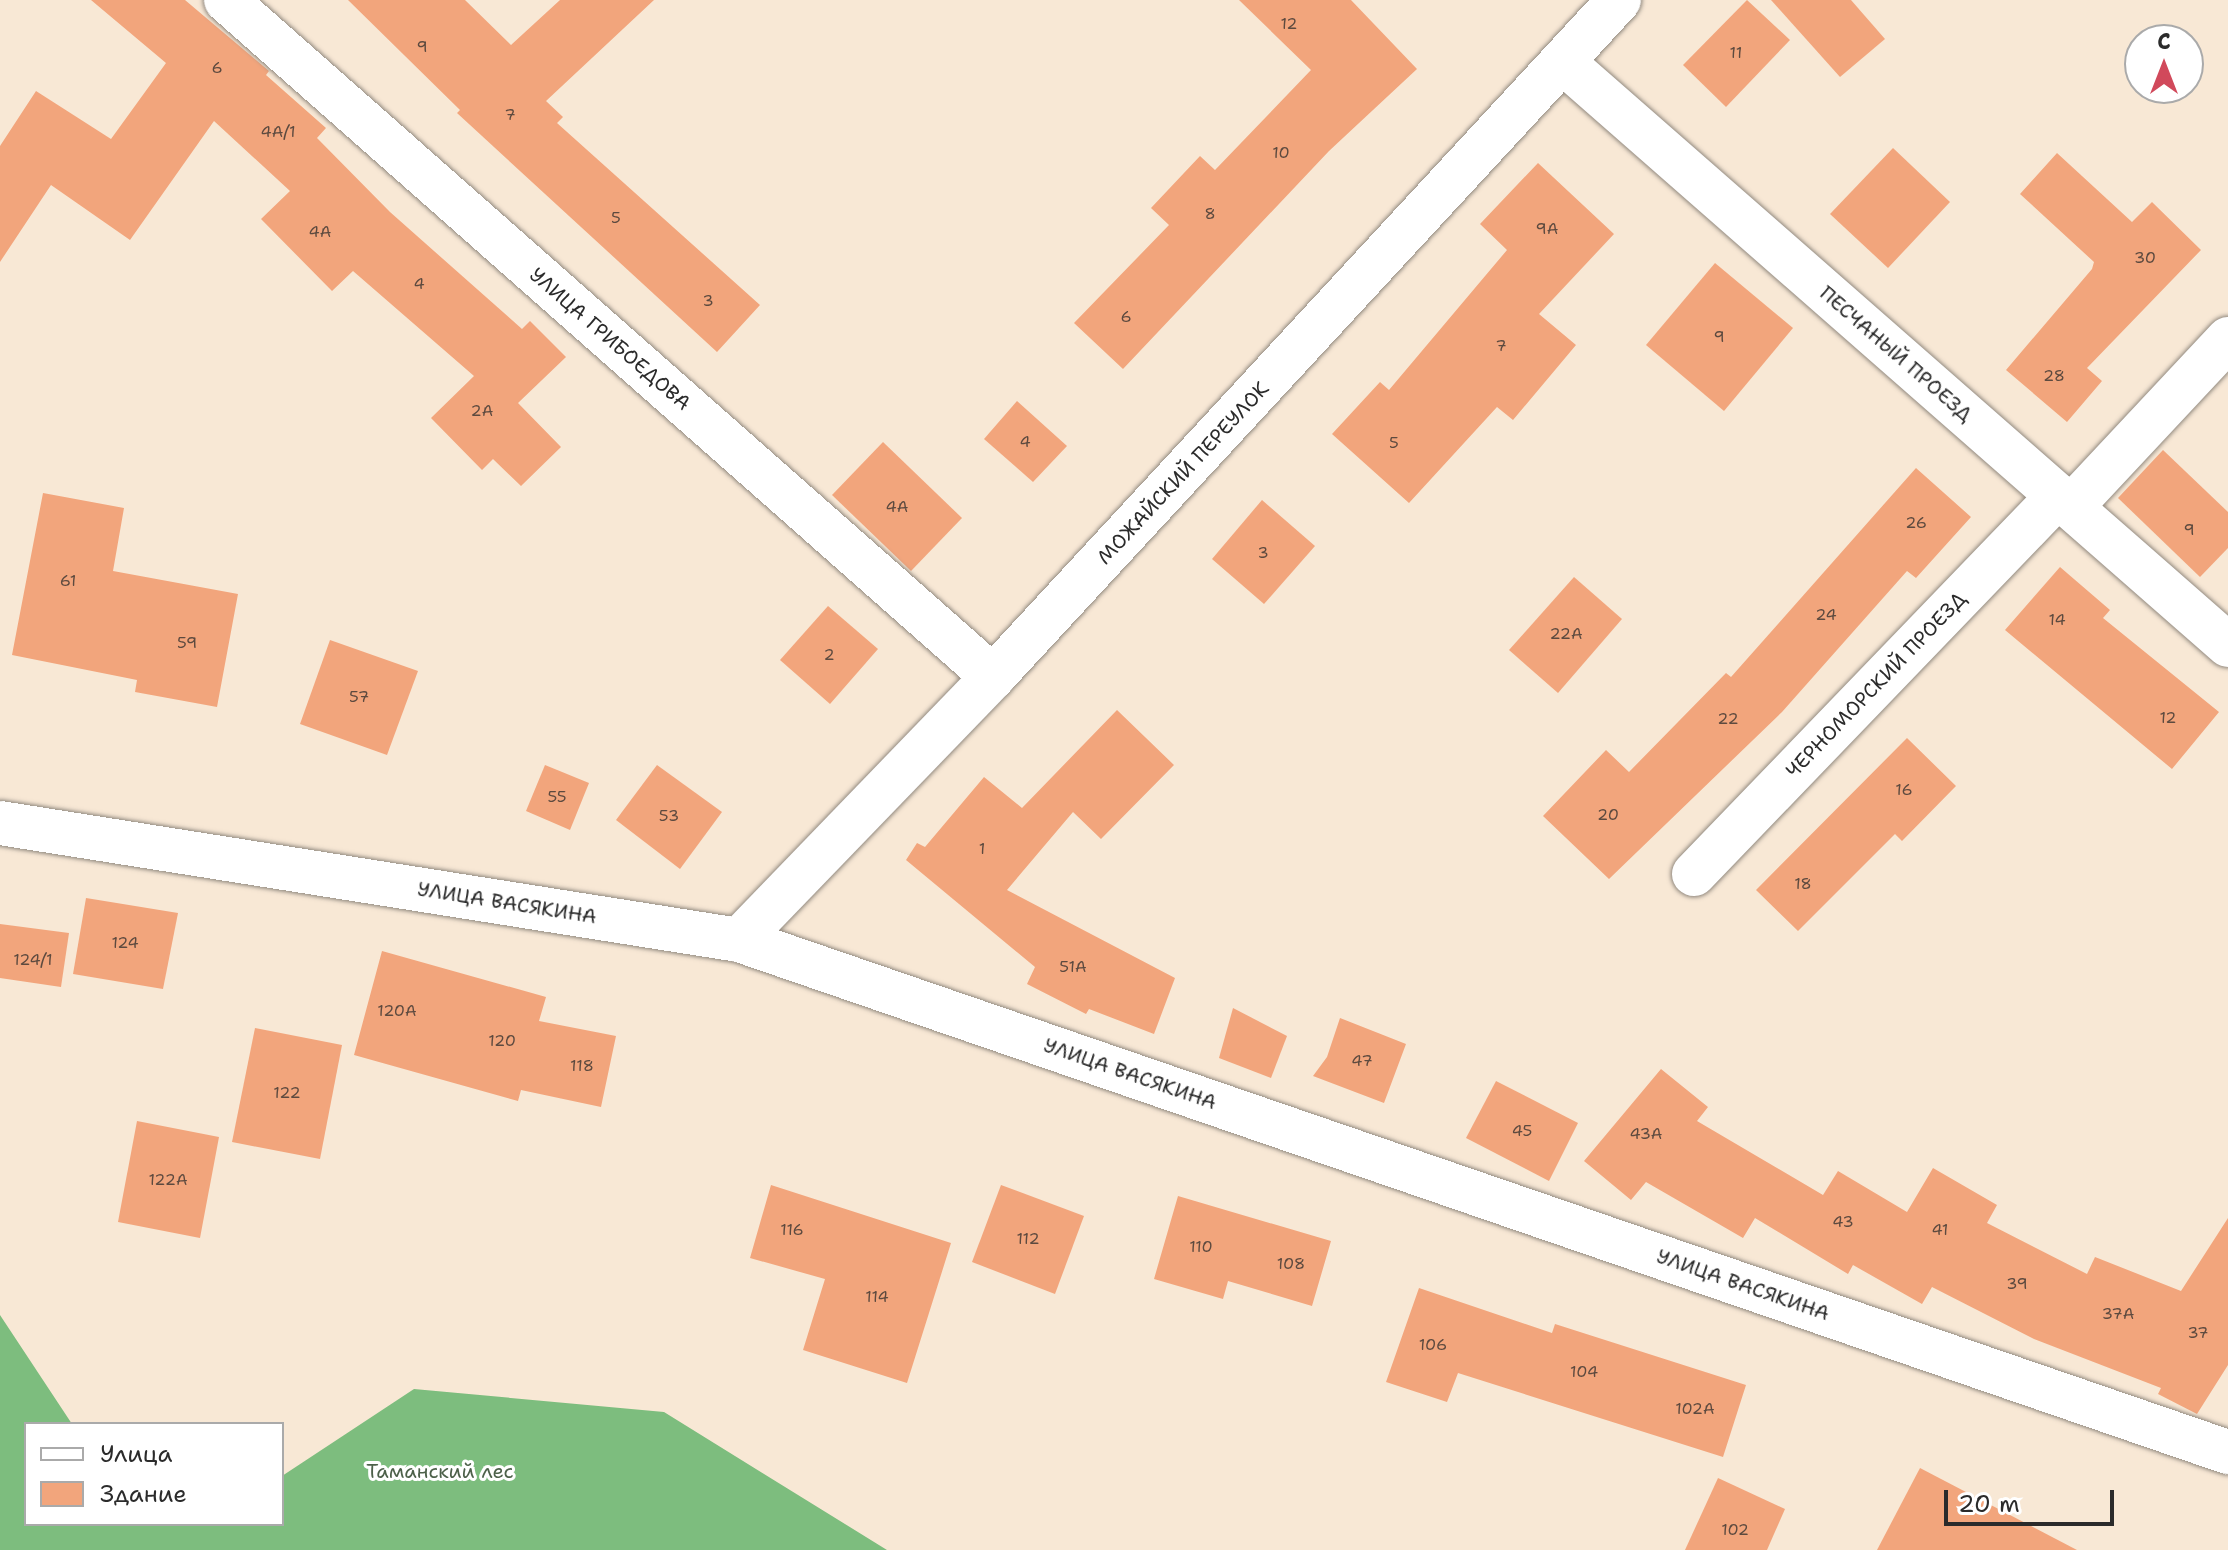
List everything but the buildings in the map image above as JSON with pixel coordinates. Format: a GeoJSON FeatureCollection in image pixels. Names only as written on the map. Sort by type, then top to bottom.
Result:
{"type":"FeatureCollection","features":[{"type":"Feature","properties":{"kind":"street","name":"УЛИЦА ГРИБОЕДОВА"},"geometry":{"type":"LineString","coordinates":[[226,0],[993,677]]}},
{"type":"Feature","properties":{"kind":"street","name":"МОЖАЙСКИЙ ПЕРЕУЛОК"},"geometry":{"type":"LineString","coordinates":[[739,940],[993,677],[1619,0]]}},
{"type":"Feature","properties":{"kind":"street","name":"ПЕСЧАНЫЙ ПРОЕЗД"},"geometry":{"type":"LineString","coordinates":[[1564,63],[2228,645]]}},
{"type":"Feature","properties":{"kind":"street","name":"ЧЕРНОМОРСКИЙ ПРОЕЗД"},"geometry":{"type":"LineString","coordinates":[[1694,874],[2228,339]]}},
{"type":"Feature","properties":{"kind":"street","name":"УЛИЦА ВАСЯКИНА"},"geometry":{"type":"LineString","coordinates":[[0,823],[739,940],[2228,1452]]}},
{"type":"Feature","properties":{"kind":"green space","name":"Таманский лес"},"geometry":{"type":"Polygon","coordinates":[[[0,1315],[71,1422],[24,1422],[24,1526],[284,1526],[284,1475],[414,1389],[664,1412],[887,1550],[0,1550],[0,1315]]]}}]}
